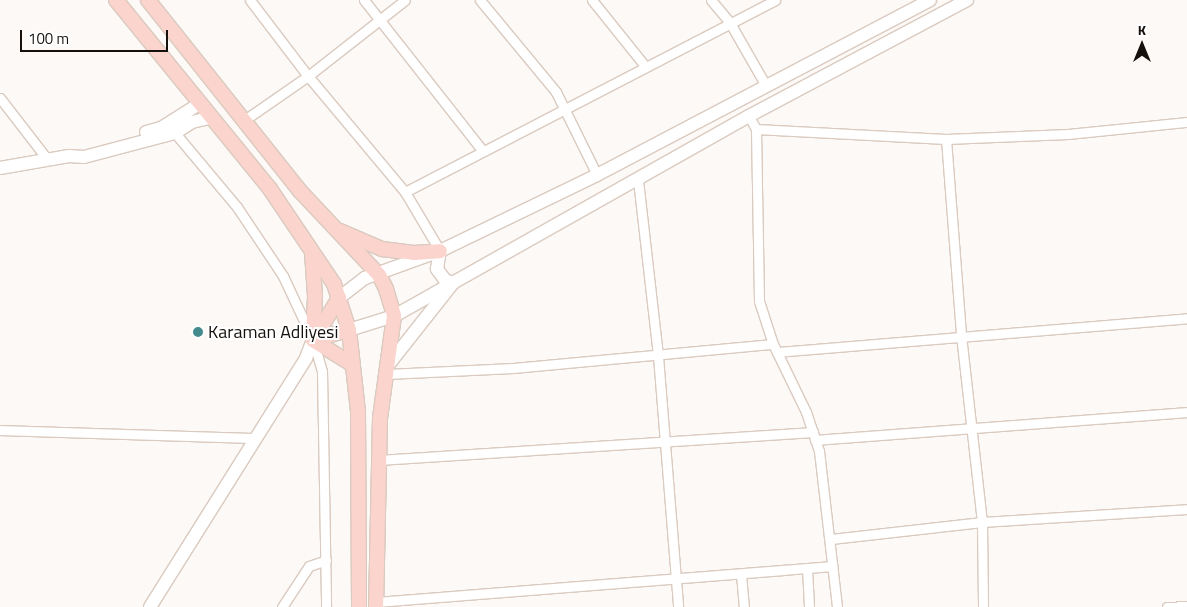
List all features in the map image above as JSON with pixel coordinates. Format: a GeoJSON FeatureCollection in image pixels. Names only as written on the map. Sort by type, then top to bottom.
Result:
{"type":"FeatureCollection","features":[{"type":"Feature","properties":{"kind":"main road"},"geometry":{"type":"LineString","coordinates":[[116,0],[198,104],[270,190],[334,284],[349,330],[358,411],[358,607]]}},
{"type":"Feature","properties":{"kind":"main road"},"geometry":{"type":"LineString","coordinates":[[148,0],[243,120],[330,225],[379,274],[394,316],[380,418],[376,605]]}},
{"type":"Feature","properties":{"kind":"main road"},"geometry":{"type":"LineString","coordinates":[[150,607],[306,358],[313,340],[339,298],[355,283],[440,251],[597,175],[909,5],[930,0]]}},
{"type":"Feature","properties":{"kind":"main road"},"geometry":{"type":"LineString","coordinates":[[313,340],[394,316],[749,116],[967,0]]}},
{"type":"Feature","properties":{"kind":"main road"},"geometry":{"type":"LineString","coordinates":[[0,168],[69,156],[161,128],[198,104]]}},
{"type":"Feature","properties":{"kind":"main road"},"geometry":{"type":"LineString","coordinates":[[69,156],[84,157],[175,133],[192,122],[210,118]]}},
{"type":"Feature","properties":{"kind":"main road"},"geometry":{"type":"LineString","coordinates":[[330,225],[382,249],[440,251]]}},
{"type":"Feature","properties":{"kind":"main road"},"geometry":{"type":"LineString","coordinates":[[312,250],[315,296],[313,340]]}},
{"type":"Feature","properties":{"kind":"main road"},"geometry":{"type":"LineString","coordinates":[[440,251],[437,269],[445,280],[453,283]]}},
{"type":"Feature","properties":{"kind":"main road"},"geometry":{"type":"LineString","coordinates":[[388,369],[453,283]]}},
{"type":"Feature","properties":{"kind":"main road"},"geometry":{"type":"LineString","coordinates":[[313,340],[353,366]]}},
{"type":"Feature","properties":{"kind":"street"},"geometry":{"type":"LineString","coordinates":[[250,0],[308,76],[405,192],[440,251]]}},
{"type":"Feature","properties":{"kind":"street"},"geometry":{"type":"LineString","coordinates":[[364,0],[483,151]]}},
{"type":"Feature","properties":{"kind":"street"},"geometry":{"type":"LineString","coordinates":[[243,120],[308,76],[405,0]]}},
{"type":"Feature","properties":{"kind":"street"},"geometry":{"type":"LineString","coordinates":[[480,0],[556,92],[597,175]]}},
{"type":"Feature","properties":{"kind":"street"},"geometry":{"type":"LineString","coordinates":[[592,0],[646,66]]}},
{"type":"Feature","properties":{"kind":"street"},"geometry":{"type":"LineString","coordinates":[[711,0],[730,23],[766,84]]}},
{"type":"Feature","properties":{"kind":"street"},"geometry":{"type":"LineString","coordinates":[[405,192],[775,0]]}},
{"type":"Feature","properties":{"kind":"street"},"geometry":{"type":"LineString","coordinates":[[0,98],[48,160]]}},
{"type":"Feature","properties":{"kind":"street"},"geometry":{"type":"LineString","coordinates":[[749,116],[756,129],[759,301],[775,348],[814,436],[831,539],[837,607]]}},
{"type":"Feature","properties":{"kind":"street"},"geometry":{"type":"LineString","coordinates":[[756,129],[946,139],[1068,134],[1187,122]]}},
{"type":"Feature","properties":{"kind":"street"},"geometry":{"type":"LineString","coordinates":[[175,133],[252,230],[292,290],[313,340],[322,370],[326,607]]}},
{"type":"Feature","properties":{"kind":"street"},"geometry":{"type":"LineString","coordinates":[[946,139],[960,335],[982,522],[983,607]]}},
{"type":"Feature","properties":{"kind":"street"},"geometry":{"type":"LineString","coordinates":[[638,180],[658,356],[678,607]]}},
{"type":"Feature","properties":{"kind":"street"},"geometry":{"type":"LineString","coordinates":[[388,369],[658,356],[1187,318]]}},
{"type":"Feature","properties":{"kind":"street"},"geometry":{"type":"LineString","coordinates":[[379,460],[664,443],[970,430],[1187,412]]}},
{"type":"Feature","properties":{"kind":"street"},"geometry":{"type":"LineString","coordinates":[[0,430],[256,438]]}},
{"type":"Feature","properties":{"kind":"street"},"geometry":{"type":"LineString","coordinates":[[831,539],[982,522],[1187,509]]}},
{"type":"Feature","properties":{"kind":"street"},"geometry":{"type":"LineString","coordinates":[[282,607],[309,566],[326,560]]}},
{"type":"Feature","properties":{"kind":"street"},"geometry":{"type":"LineString","coordinates":[[376,605],[833,566]]}},
{"type":"Feature","properties":{"kind":"street"},"geometry":{"type":"LineString","coordinates":[[807,568],[810,607]]}},
{"type":"Feature","properties":{"kind":"street"},"geometry":{"type":"LineString","coordinates":[[741,574],[744,607]]}},
{"type":"Feature","properties":{"kind":"street"},"geometry":{"type":"LineString","coordinates":[[1168,607],[1187,606]]}},
{"type":"Feature","properties":{"kind":"place","name":"Karaman Adliyesi"},"geometry":{"type":"Point","coordinates":[198,332]}}]}
